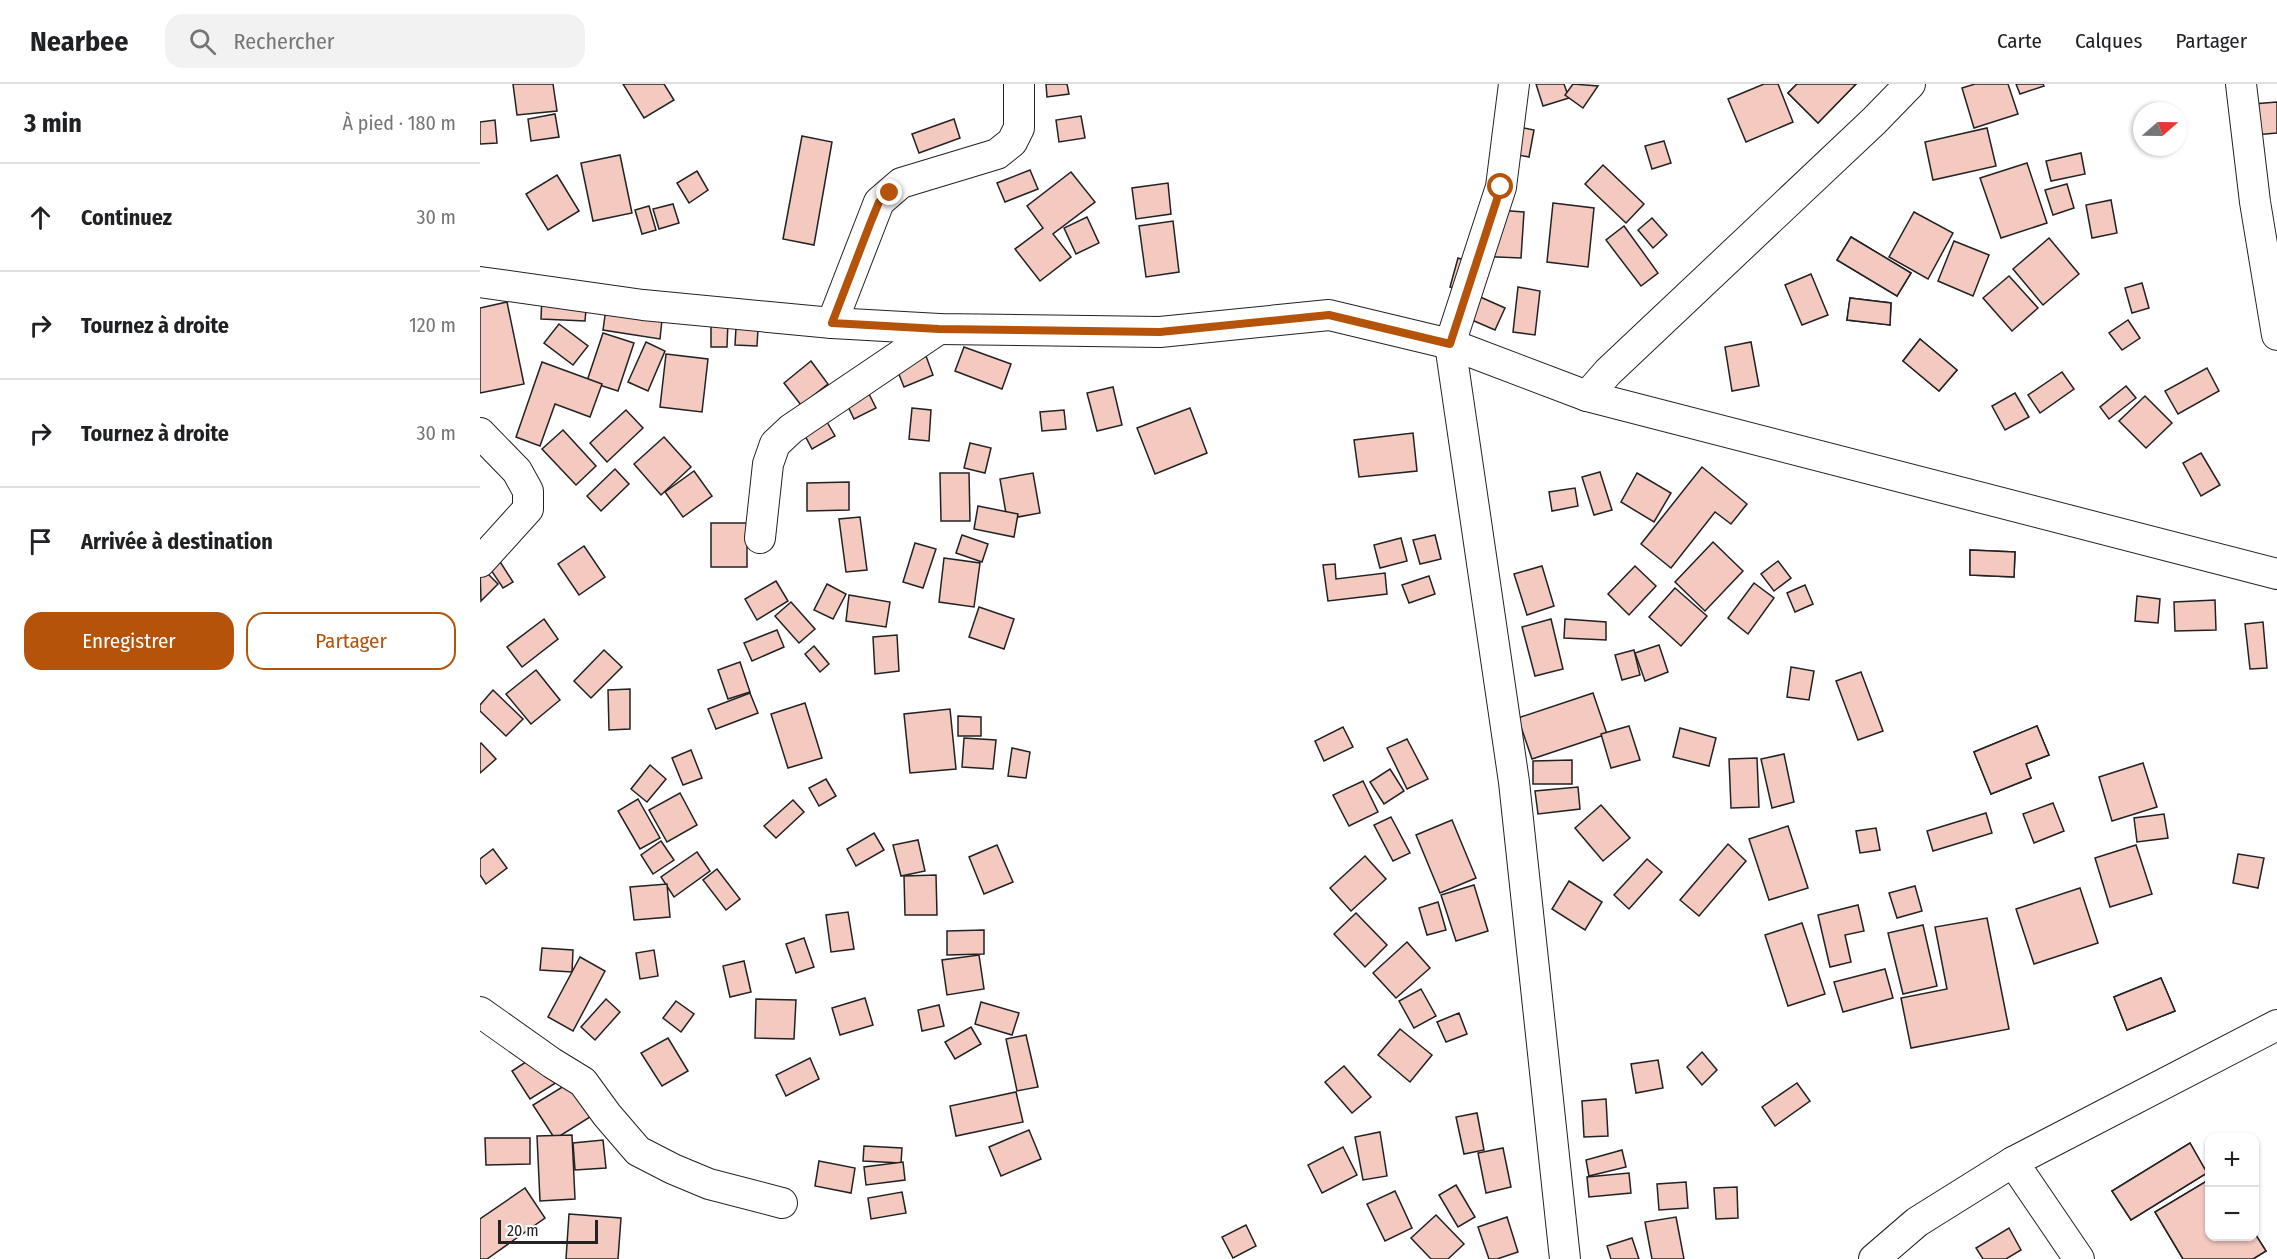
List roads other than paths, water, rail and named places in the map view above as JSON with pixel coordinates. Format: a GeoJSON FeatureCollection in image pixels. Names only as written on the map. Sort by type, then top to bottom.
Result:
{"type":"FeatureCollection","features":[{"type":"Feature","properties":{"kind":"street"},"geometry":{"type":"LineString","coordinates":[[832,323],[879,202],[902,183],[997,154],[1012,142],[1019,128],[1019,84]]}},
{"type":"Feature","properties":{"kind":"street"},"geometry":{"type":"LineString","coordinates":[[1514,84],[1501,187],[1450,344],[1514,782],[1565,1259]]}},
{"type":"Feature","properties":{"kind":"street"},"geometry":{"type":"LineString","coordinates":[[1587,396],[1608,372],[1874,121],[1910,84]]}},
{"type":"Feature","properties":{"kind":"street"},"geometry":{"type":"LineString","coordinates":[[2241,84],[2266,200],[2277,335]]}},
{"type":"Feature","properties":{"kind":"street"},"geometry":{"type":"LineString","coordinates":[[480,282],[643,305],[832,323],[939,329],[1160,332],[1329,315],[1450,344],[1587,396],[2277,574]]}},
{"type":"Feature","properties":{"kind":"street"},"geometry":{"type":"LineString","coordinates":[[760,538],[768,464],[775,444],[791,429],[939,329]]}},
{"type":"Feature","properties":{"kind":"street"},"geometry":{"type":"LineString","coordinates":[[480,433],[517,471],[528,490],[528,509],[480,562]]}},
{"type":"Feature","properties":{"kind":"street"},"geometry":{"type":"LineString","coordinates":[[480,1012],[532,1050],[583,1082],[638,1150],[673,1169],[710,1184],[782,1203]]}},
{"type":"Feature","properties":{"kind":"street"},"geometry":{"type":"LineString","coordinates":[[1874,1259],[1917,1222],[2013,1162],[2277,1025]]}},
{"type":"Feature","properties":{"kind":"street"},"geometry":{"type":"LineString","coordinates":[[2013,1162],[2079,1259]]}},
{"type":"Feature","properties":{"kind":"street"},"geometry":{"type":"LineString","coordinates":[[1908,1259],[1917,1222]]}}]}
